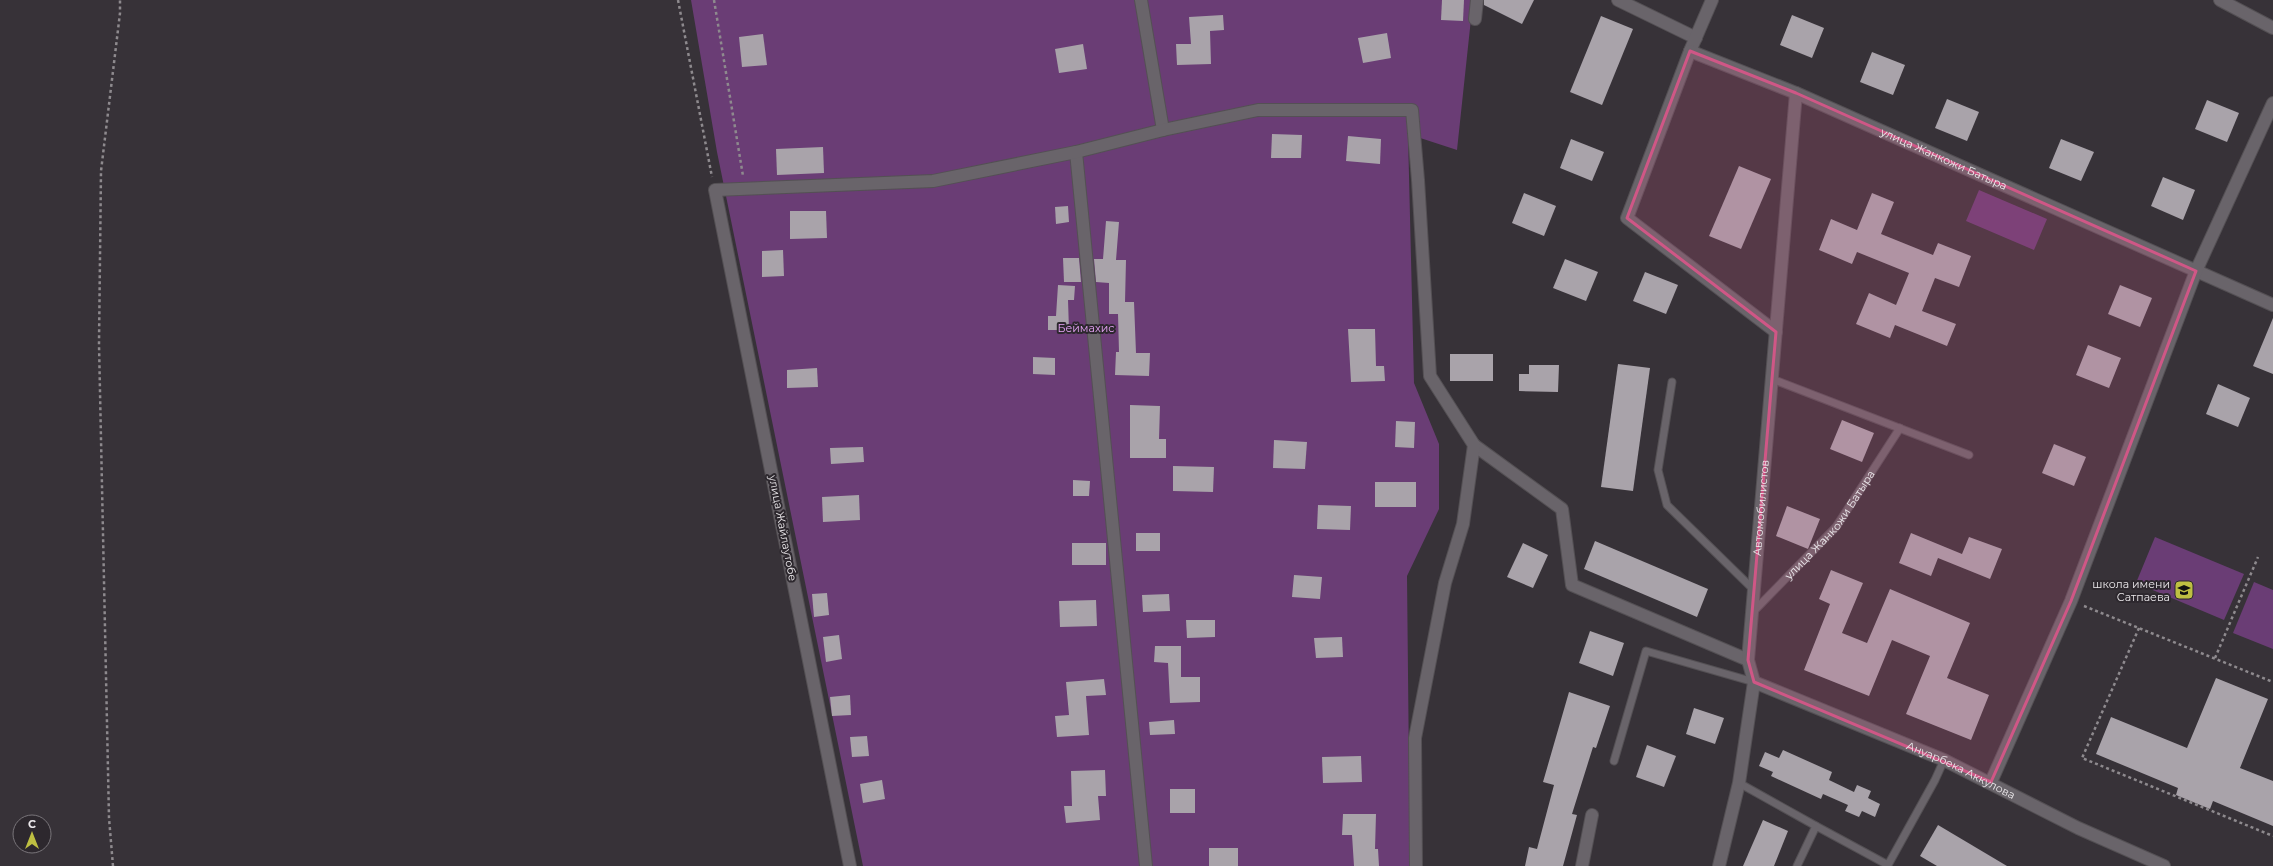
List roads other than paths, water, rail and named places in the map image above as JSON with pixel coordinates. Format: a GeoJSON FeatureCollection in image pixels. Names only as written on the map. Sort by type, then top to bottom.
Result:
{"type":"FeatureCollection","features":[{"type":"Feature","properties":{"kind":"street"},"geometry":{"type":"LineString","coordinates":[[1141,0],[1163,130]]}},
{"type":"Feature","properties":{"kind":"street"},"geometry":{"type":"LineString","coordinates":[[1475,19],[1477,0]]}},
{"type":"Feature","properties":{"kind":"street"},"geometry":{"type":"LineString","coordinates":[[1618,0],[1696,38]]}},
{"type":"Feature","properties":{"kind":"street"},"geometry":{"type":"LineString","coordinates":[[1712,0],[1690,51],[1627,218],[1776,332]]}},
{"type":"Feature","properties":{"kind":"street"},"geometry":{"type":"LineString","coordinates":[[2220,0],[2273,28]]}},
{"type":"Feature","properties":{"kind":"street","name":"улица Жанкожи Батыра"},"geometry":{"type":"LineString","coordinates":[[1690,51],[1796,92],[2273,305]]}},
{"type":"Feature","properties":{"kind":"street","name":"Автомобилистов"},"geometry":{"type":"LineString","coordinates":[[1754,682],[1748,660],[1751,615],[1796,92]]}},
{"type":"Feature","properties":{"kind":"street"},"geometry":{"type":"LineString","coordinates":[[1991,782],[2071,601],[2196,270],[2273,103]]}},
{"type":"Feature","properties":{"kind":"street"},"geometry":{"type":"LineString","coordinates":[[1146,866],[1076,152],[1163,130],[1258,110],[1412,110],[1418,180],[1430,376],[1474,445],[1562,509],[1572,584],[1748,660]]}},
{"type":"Feature","properties":{"kind":"street","name":"улица Жайлаутобе"},"geometry":{"type":"LineString","coordinates":[[850,866],[715,190],[746,190],[933,181],[1076,152]]}},
{"type":"Feature","properties":{"kind":"street"},"geometry":{"type":"LineString","coordinates":[[1416,866],[1415,738],[1446,583],[1463,524],[1474,445]]}},
{"type":"Feature","properties":{"kind":"street"},"geometry":{"type":"LineString","coordinates":[[1719,866],[1740,783],[1754,682]]}},
{"type":"Feature","properties":{"kind":"street","name":"Ануарбека Аккулова"},"geometry":{"type":"LineString","coordinates":[[1754,682],[1944,760],[1991,782],[2078,828],[2164,866]]}},
{"type":"Feature","properties":{"kind":"street"},"geometry":{"type":"LineString","coordinates":[[1582,866],[1592,815]]}},
{"type":"Feature","properties":{"kind":"lane"},"geometry":{"type":"LineString","coordinates":[[1772,379],[1969,455]]}},
{"type":"Feature","properties":{"kind":"lane"},"geometry":{"type":"LineString","coordinates":[[1672,382],[1658,470],[1667,504],[1753,590]]}},
{"type":"Feature","properties":{"kind":"lane","name":"улица Жанкожи Батыра"},"geometry":{"type":"LineString","coordinates":[[1751,615],[1836,527],[1900,428]]}},
{"type":"Feature","properties":{"kind":"lane"},"geometry":{"type":"LineString","coordinates":[[1614,761],[1646,651],[1754,682]]}},
{"type":"Feature","properties":{"kind":"lane"},"geometry":{"type":"LineString","coordinates":[[1740,783],[1888,866],[1935,780],[1944,760]]}},
{"type":"Feature","properties":{"kind":"lane"},"geometry":{"type":"LineString","coordinates":[[1797,866],[1816,826]]}},
{"type":"Feature","properties":{"kind":"place","name":"школа имени Сатпаева"},"geometry":{"type":"Point","coordinates":[2184,590]}},
{"type":"Feature","properties":{"kind":"park label","name":"Беймахис"},"geometry":{"type":"Point","coordinates":[1086,328]}}]}
